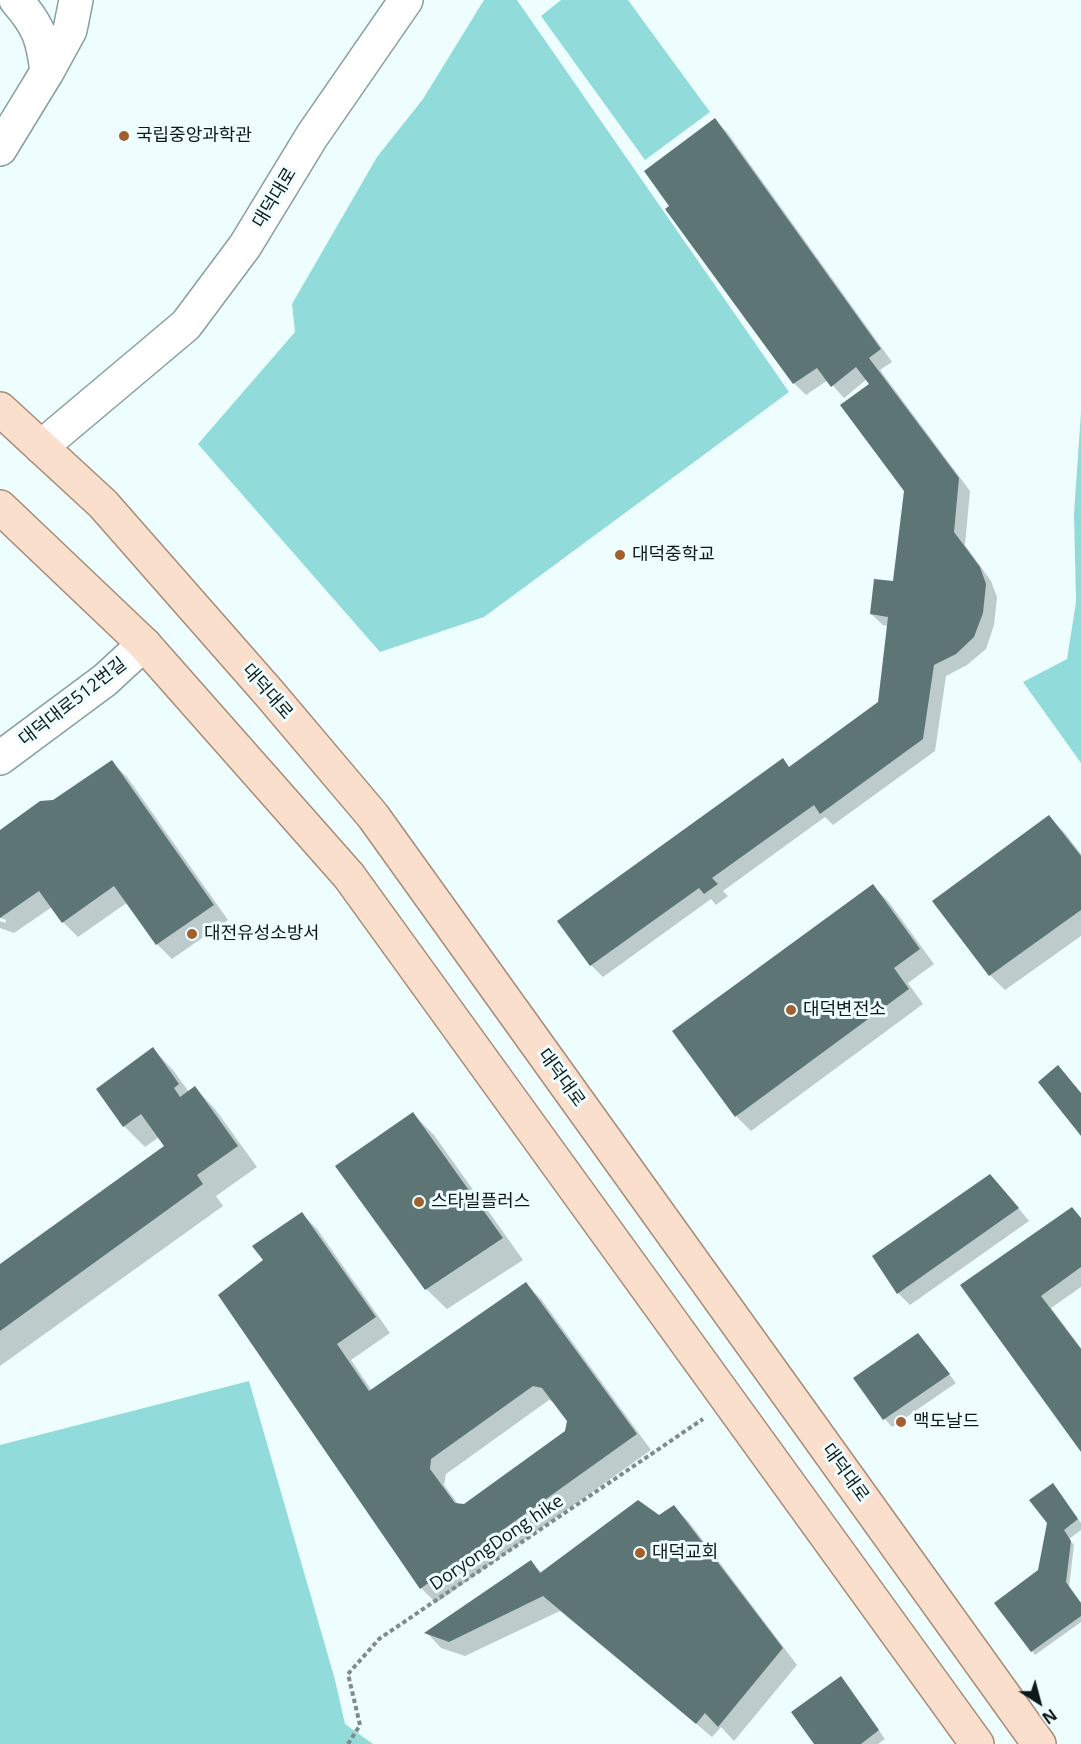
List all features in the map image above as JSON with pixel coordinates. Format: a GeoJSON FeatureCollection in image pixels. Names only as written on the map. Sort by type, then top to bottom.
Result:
{"type":"FeatureCollection","features":[{"type":"Feature","properties":{"kind":"main road","name":"대덕대로"},"geometry":{"type":"LineString","coordinates":[[0,410],[103,504],[276,701],[373,816],[1039,1744]]}},
{"type":"Feature","properties":{"kind":"main road"},"geometry":{"type":"LineString","coordinates":[[0,507],[144,644],[349,876],[977,1744]]}},
{"type":"Feature","properties":{"kind":"street"},"geometry":{"type":"LineString","coordinates":[[16,0],[31,16],[43,43],[47,72]]}},
{"type":"Feature","properties":{"kind":"street"},"geometry":{"type":"LineString","coordinates":[[0,149],[70,30],[76,0]]}},
{"type":"Feature","properties":{"kind":"street","name":"대덕대로"},"geometry":{"type":"LineString","coordinates":[[41,447],[186,324],[245,246],[312,136],[406,0]]}},
{"type":"Feature","properties":{"kind":"street","name":"대덕대로512번길"},"geometry":{"type":"LineString","coordinates":[[0,758],[105,680],[144,644]]}},
{"type":"Feature","properties":{"kind":"path","name":"DoryongDong hike"},"geometry":{"type":"LineString","coordinates":[[348,1744],[360,1725],[348,1674],[379,1639],[729,1401]]}},
{"type":"Feature","properties":{"kind":"shaded area"},"geometry":{"type":"Polygon","coordinates":[[[484,0],[517,0],[789,392],[484,617],[380,652],[198,444],[295,332],[292,304],[377,157],[423,99],[484,0]]]}},
{"type":"Feature","properties":{"kind":"shaded area"},"geometry":{"type":"Polygon","coordinates":[[[561,0],[628,0],[710,112],[645,160],[541,16],[561,0]]]}},
{"type":"Feature","properties":{"kind":"shaded area"},"geometry":{"type":"Polygon","coordinates":[[[1081,412],[1081,763],[1023,682],[1067,659],[1076,602],[1074,514],[1081,412]]]}},
{"type":"Feature","properties":{"kind":"shaded area"},"geometry":{"type":"Polygon","coordinates":[[[249,1381],[335,1680],[345,1724],[373,1744],[0,1744],[0,1445],[249,1381]]]}},
{"type":"Feature","properties":{"kind":"building"},"geometry":{"type":"Polygon","coordinates":[[[715,118],[881,349],[869,358],[959,478],[954,532],[980,567],[986,584],[983,613],[974,637],[956,654],[934,665],[923,739],[820,814],[814,805],[712,878],[718,884],[704,894],[699,888],[590,966],[557,921],[783,758],[789,767],[878,702],[888,617],[870,614],[874,579],[893,581],[904,491],[840,405],[869,384],[856,367],[831,387],[817,368],[793,384],[665,209],[669,206],[644,171],[715,118]]]}},
{"type":"Feature","properties":{"kind":"building"},"geometry":{"type":"Polygon","coordinates":[[[112,760],[214,905],[156,945],[114,886],[62,923],[39,891],[0,918],[0,830],[40,801],[53,800],[112,760]]]}},
{"type":"Feature","properties":{"kind":"building"},"geometry":{"type":"Polygon","coordinates":[[[1049,815],[1081,856],[1081,910],[989,976],[932,901],[1049,815]]]}},
{"type":"Feature","properties":{"kind":"building","name":"대덕변전소"},"geometry":{"type":"Polygon","coordinates":[[[873,884],[920,949],[894,968],[909,989],[735,1117],[672,1031],[873,884]]]}},
{"type":"Feature","properties":{"kind":"building"},"geometry":{"type":"Polygon","coordinates":[[[153,1047],[179,1084],[174,1088],[180,1097],[195,1086],[238,1146],[197,1175],[203,1184],[0,1331],[0,1264],[164,1146],[141,1114],[123,1127],[96,1089],[153,1047]]]}},
{"type":"Feature","properties":{"kind":"building"},"geometry":{"type":"Polygon","coordinates":[[[1058,1065],[1081,1093],[1081,1136],[1038,1082],[1058,1065]]]}},
{"type":"Feature","properties":{"kind":"building","name":"스타빌플러스"},"geometry":{"type":"Polygon","coordinates":[[[413,1112],[503,1238],[425,1290],[335,1166],[413,1112]]]}},
{"type":"Feature","properties":{"kind":"building"},"geometry":{"type":"Polygon","coordinates":[[[990,1174],[1019,1208],[897,1294],[872,1256],[990,1174]]]}},
{"type":"Feature","properties":{"kind":"building"},"geometry":{"type":"Polygon","coordinates":[[[1072,1207],[1081,1218],[1081,1267],[1041,1296],[1081,1349],[1081,1452],[960,1285],[1072,1207]]]}},
{"type":"Feature","properties":{"kind":"building"},"geometry":{"type":"Polygon","coordinates":[[[302,1212],[376,1317],[337,1344],[369,1391],[526,1282],[637,1434],[420,1589],[218,1295],[263,1260],[252,1246],[302,1212]],[[533,1386],[431,1459],[430,1469],[455,1503],[464,1504],[565,1431],[567,1421],[542,1388],[533,1386]]]}},
{"type":"Feature","properties":{"kind":"building"},"geometry":{"type":"Polygon","coordinates":[[[918,1333],[950,1374],[883,1420],[853,1378],[918,1333]]]}},
{"type":"Feature","properties":{"kind":"building"},"geometry":{"type":"Polygon","coordinates":[[[1053,1483],[1078,1519],[1064,1530],[1071,1541],[1066,1582],[1081,1603],[1081,1616],[1031,1652],[994,1603],[1038,1570],[1047,1523],[1029,1500],[1053,1483]]]}},
{"type":"Feature","properties":{"kind":"building"},"geometry":{"type":"Polygon","coordinates":[[[638,1500],[659,1515],[674,1505],[783,1648],[718,1727],[705,1713],[696,1724],[543,1596],[449,1642],[424,1633],[531,1560],[540,1573],[638,1500]]]}},
{"type":"Feature","properties":{"kind":"building"},"geometry":{"type":"Polygon","coordinates":[[[841,1676],[879,1730],[861,1744],[814,1744],[791,1712],[841,1676]]]}},
{"type":"Feature","properties":{"kind":"place","name":"국립중앙과학관"},"geometry":{"type":"Point","coordinates":[124,136]}},
{"type":"Feature","properties":{"kind":"place","name":"대덕중학교"},"geometry":{"type":"Point","coordinates":[620,555]}},
{"type":"Feature","properties":{"kind":"place","name":"대전유성소방서"},"geometry":{"type":"Point","coordinates":[192,934]}},
{"type":"Feature","properties":{"kind":"place","name":"대덕변전소"},"geometry":{"type":"Point","coordinates":[791,1010]}},
{"type":"Feature","properties":{"kind":"place","name":"스타빌플러스"},"geometry":{"type":"Point","coordinates":[419,1202]}},
{"type":"Feature","properties":{"kind":"place","name":"맥도날드"},"geometry":{"type":"Point","coordinates":[901,1422]}},
{"type":"Feature","properties":{"kind":"place","name":"대덕교회"},"geometry":{"type":"Point","coordinates":[640,1553]}}]}
